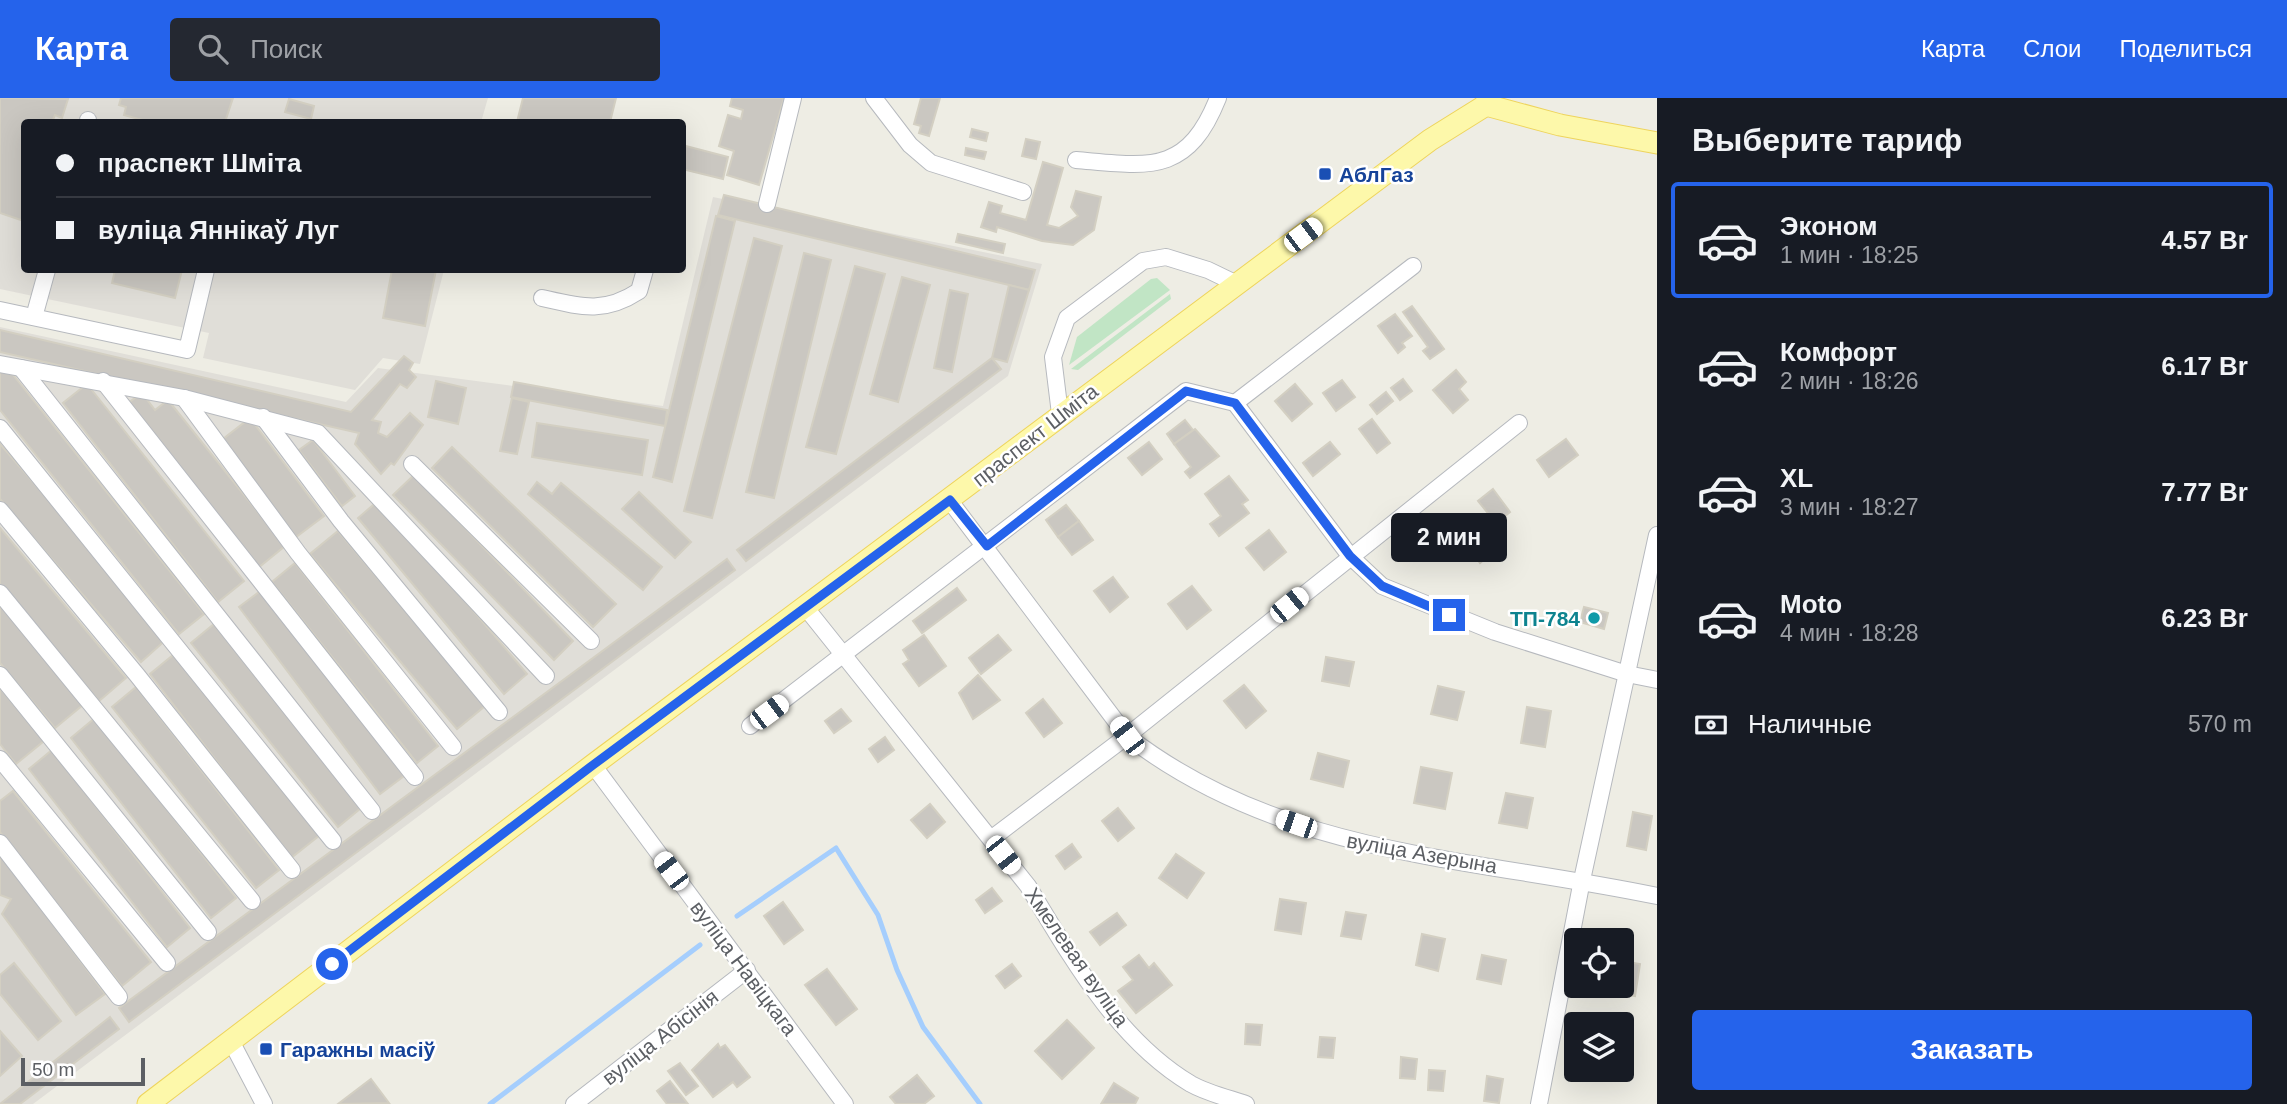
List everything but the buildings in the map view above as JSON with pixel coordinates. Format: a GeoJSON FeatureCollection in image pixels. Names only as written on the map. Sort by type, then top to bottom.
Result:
{"type":"FeatureCollection","features":[{"type":"Feature","properties":{"kind":"main road"},"geometry":{"type":"LineString","coordinates":[[1487,101],[1560,125],[1657,143]]}},
{"type":"Feature","properties":{"kind":"main road","name":"праспект Шміта"},"geometry":{"type":"LineString","coordinates":[[148,1104],[593,765],[950,500],[1060,414],[1430,139],[1487,101]]}},
{"type":"Feature","properties":{"kind":"street"},"geometry":{"type":"LineString","coordinates":[[767,204],[793,98]]}},
{"type":"Feature","properties":{"kind":"street"},"geometry":{"type":"LineString","coordinates":[[874,98],[910,145],[931,163],[1023,192]]}},
{"type":"Feature","properties":{"kind":"street"},"geometry":{"type":"LineString","coordinates":[[1076,160],[1132,165],[1170,159],[1190,148],[1218,98]]}},
{"type":"Feature","properties":{"kind":"street"},"geometry":{"type":"LineString","coordinates":[[1060,414],[1053,357],[1067,318],[1143,261],[1166,257],[1208,270],[1237,284]]}},
{"type":"Feature","properties":{"kind":"street"},"geometry":{"type":"LineString","coordinates":[[1235,403],[1413,266]]}},
{"type":"Feature","properties":{"kind":"street"},"geometry":{"type":"LineString","coordinates":[[34,317],[46,273]]}},
{"type":"Feature","properties":{"kind":"street"},"geometry":{"type":"LineString","coordinates":[[0,310],[187,350],[204,273]]}},
{"type":"Feature","properties":{"kind":"street"},"geometry":{"type":"LineString","coordinates":[[542,298],[586,308],[619,304],[639,291],[644,273]]}},
{"type":"Feature","properties":{"kind":"street"},"geometry":{"type":"LineString","coordinates":[[0,364],[184,398],[318,433],[546,676]]}},
{"type":"Feature","properties":{"kind":"street"},"geometry":{"type":"LineString","coordinates":[[21,368],[372,811]]}},
{"type":"Feature","properties":{"kind":"street"},"geometry":{"type":"LineString","coordinates":[[103,381],[415,778]]}},
{"type":"Feature","properties":{"kind":"street"},"geometry":{"type":"LineString","coordinates":[[750,726],[1186,391],[1235,403],[1350,556],[1382,586],[1413,601],[1495,632],[1627,674],[1657,680]]}},
{"type":"Feature","properties":{"kind":"street"},"geometry":{"type":"LineString","coordinates":[[184,398],[298,553],[453,747]]}},
{"type":"Feature","properties":{"kind":"street"},"geometry":{"type":"LineString","coordinates":[[263,417],[341,521],[499,712]]}},
{"type":"Feature","properties":{"kind":"street"},"geometry":{"type":"LineString","coordinates":[[991,839],[1127,736],[1519,423]]}},
{"type":"Feature","properties":{"kind":"street"},"geometry":{"type":"LineString","coordinates":[[0,428],[333,841]]}},
{"type":"Feature","properties":{"kind":"street"},"geometry":{"type":"LineString","coordinates":[[412,464],[591,641]]}},
{"type":"Feature","properties":{"kind":"street","name":"вуліца Азерына"},"geometry":{"type":"LineString","coordinates":[[950,500],[1127,736],[1162,763],[1256,810],[1336,838],[1422,855],[1583,880],[1657,896]]}},
{"type":"Feature","properties":{"kind":"street"},"geometry":{"type":"LineString","coordinates":[[0,510],[137,675],[292,870]]}},
{"type":"Feature","properties":{"kind":"street"},"geometry":{"type":"LineString","coordinates":[[1539,1104],[1583,880],[1657,535]]}},
{"type":"Feature","properties":{"kind":"street"},"geometry":{"type":"LineString","coordinates":[[0,593],[252,901]]}},
{"type":"Feature","properties":{"kind":"street","name":"Хмелевая вуліца"},"geometry":{"type":"LineString","coordinates":[[806,608],[1028,886],[1057,934],[1121,1023],[1166,1066],[1192,1085],[1246,1104]]}},
{"type":"Feature","properties":{"kind":"street"},"geometry":{"type":"LineString","coordinates":[[0,675],[208,932]]}},
{"type":"Feature","properties":{"kind":"street"},"geometry":{"type":"LineString","coordinates":[[0,759],[167,963]]}},
{"type":"Feature","properties":{"kind":"street","name":"вуліца Навіцкага"},"geometry":{"type":"LineString","coordinates":[[593,765],[845,1104]]}},
{"type":"Feature","properties":{"kind":"street"},"geometry":{"type":"LineString","coordinates":[[0,843],[120,997]]}},
{"type":"Feature","properties":{"kind":"street","name":"вуліца Абісінія"},"geometry":{"type":"LineString","coordinates":[[574,1104],[747,971]]}},
{"type":"Feature","properties":{"kind":"street"},"geometry":{"type":"LineString","coordinates":[[231,1041],[264,1104]]}},
{"type":"Feature","properties":{"kind":"shaded area"},"geometry":{"type":"Polygon","coordinates":[[[0,98],[488,98],[482,119],[21,119],[21,273],[443,273],[420,364],[383,358],[355,390],[203,358],[209,333],[0,289],[0,98]]]}},
{"type":"Feature","properties":{"kind":"shaded area"},"geometry":{"type":"Polygon","coordinates":[[[713,197],[1042,264],[1008,376],[33,1104],[0,1104],[0,327],[346,402],[378,368],[663,406],[713,197]]]}},
{"type":"Feature","properties":{"kind":"green space"},"geometry":{"type":"Polygon","coordinates":[[[1157,278],[1170,290],[1069,365],[1077,337],[1151,279],[1157,278]]]}},
{"type":"Feature","properties":{"kind":"green space"},"geometry":{"type":"Polygon","coordinates":[[[1170,294],[1171,299],[1078,370],[1071,369],[1170,294]]]}},
{"type":"Feature","properties":{"kind":"waterway"},"geometry":{"type":"LineString","coordinates":[[737,916],[836,848],[878,915],[897,970],[923,1027],[980,1104]]}},
{"type":"Feature","properties":{"kind":"waterway"},"geometry":{"type":"LineString","coordinates":[[490,1104],[700,945]]}},
{"type":"Feature","properties":{"kind":"place","name":"АблГаз"},"geometry":{"type":"Point","coordinates":[1325,174]}},
{"type":"Feature","properties":{"kind":"place","name":"ТП-784"},"geometry":{"type":"Point","coordinates":[1594,618]}},
{"type":"Feature","properties":{"kind":"place","name":"Гаражны масіў"},"geometry":{"type":"Point","coordinates":[266,1049]}},
{"type":"Feature","properties":{"kind":"route"},"geometry":{"type":"LineString","coordinates":[[332,964],[593,765],[950,500],[987,546],[1186,391],[1235,403],[1350,556],[1382,586],[1449,615]]}}]}
